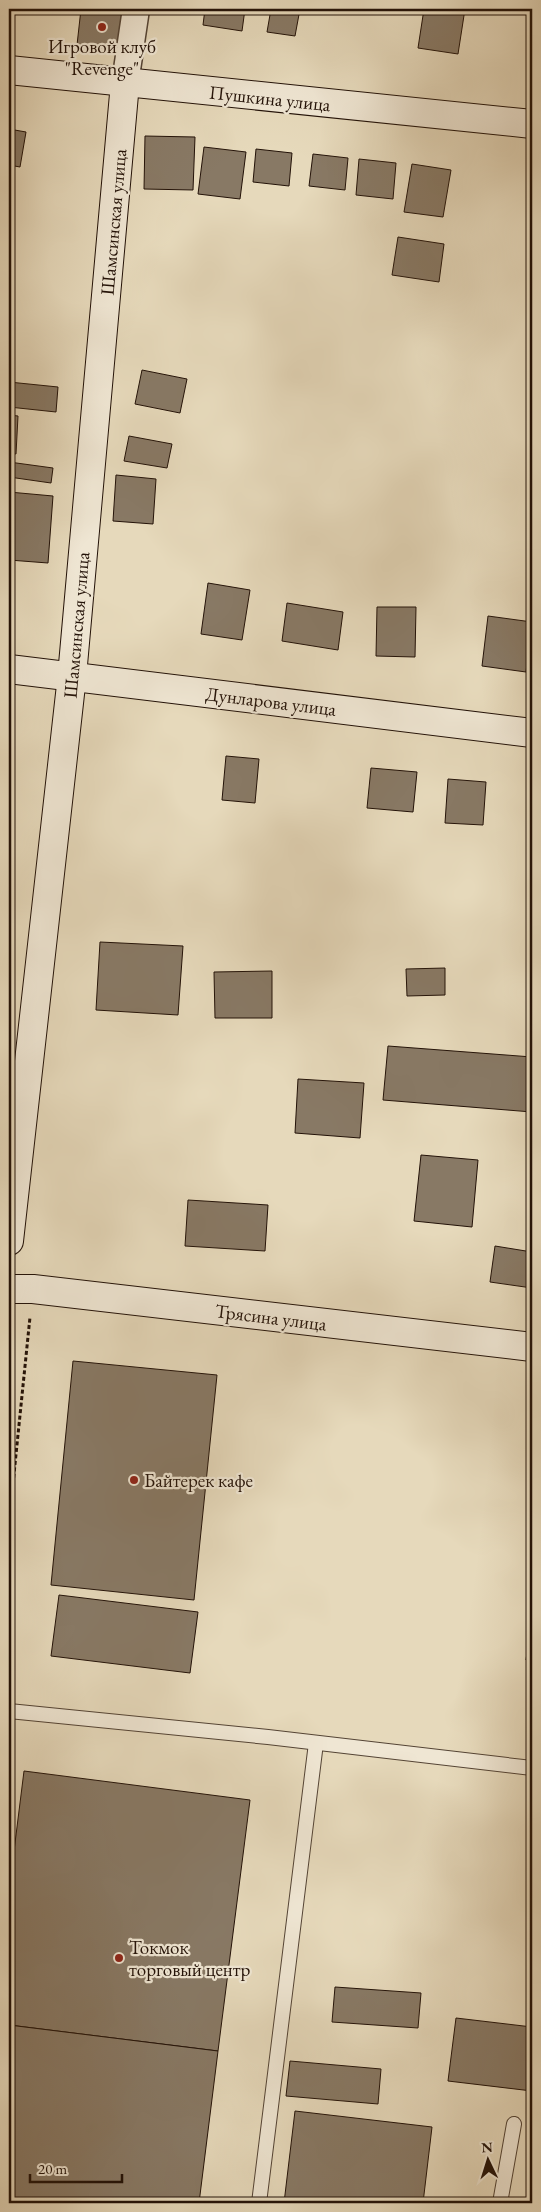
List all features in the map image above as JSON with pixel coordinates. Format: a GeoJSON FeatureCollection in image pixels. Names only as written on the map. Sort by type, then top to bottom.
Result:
{"type":"FeatureCollection","features":[{"type":"Feature","properties":{"kind":"street","name":"Шамсинская улица"},"geometry":{"type":"LineString","coordinates":[[9,1240],[72,676],[125,83],[136,9]]}},
{"type":"Feature","properties":{"kind":"street","name":"Пушкина улица"},"geometry":{"type":"LineString","coordinates":[[9,70],[532,124]]}},
{"type":"Feature","properties":{"kind":"street","name":"Дунларова улица"},"geometry":{"type":"LineString","coordinates":[[9,670],[72,676],[532,733]]}},
{"type":"Feature","properties":{"kind":"street","name":"Трясина улица"},"geometry":{"type":"LineString","coordinates":[[21,1289],[532,1347]]}},
{"type":"Feature","properties":{"kind":"lane"},"geometry":{"type":"LineString","coordinates":[[9,1711],[532,1768]]}},
{"type":"Feature","properties":{"kind":"lane"},"geometry":{"type":"LineString","coordinates":[[259,2203],[316,1743]]}},
{"type":"Feature","properties":{"kind":"lane"},"geometry":{"type":"LineString","coordinates":[[500,2203],[514,2124]]}},
{"type":"Feature","properties":{"kind":"path"},"geometry":{"type":"LineString","coordinates":[[9,1523],[21,1289]]}},
{"type":"Feature","properties":{"kind":"building","name":"Игровой клуб \"Revenge\""},"geometry":{"type":"Polygon","coordinates":[[[81,9],[127,9],[122,50],[77,45],[81,9]]]}},
{"type":"Feature","properties":{"kind":"building"},"geometry":{"type":"Polygon","coordinates":[[[205,9],[245,9],[242,31],[203,25],[205,9]]]}},
{"type":"Feature","properties":{"kind":"building"},"geometry":{"type":"Polygon","coordinates":[[[271,9],[300,9],[295,36],[267,32],[271,9]]]}},
{"type":"Feature","properties":{"kind":"building"},"geometry":{"type":"Polygon","coordinates":[[[424,9],[465,9],[458,54],[418,48],[424,9]]]}},
{"type":"Feature","properties":{"kind":"building"},"geometry":{"type":"Polygon","coordinates":[[[9,129],[26,132],[20,167],[9,165],[9,129]]]}},
{"type":"Feature","properties":{"kind":"building"},"geometry":{"type":"Polygon","coordinates":[[[145,136],[195,137],[193,190],[144,189],[145,136]]]}},
{"type":"Feature","properties":{"kind":"building"},"geometry":{"type":"Polygon","coordinates":[[[204,147],[246,152],[240,199],[198,194],[204,147]]]}},
{"type":"Feature","properties":{"kind":"building"},"geometry":{"type":"Polygon","coordinates":[[[256,149],[292,153],[289,186],[253,182],[256,149]]]}},
{"type":"Feature","properties":{"kind":"building"},"geometry":{"type":"Polygon","coordinates":[[[313,154],[348,158],[345,190],[309,186],[313,154]]]}},
{"type":"Feature","properties":{"kind":"building"},"geometry":{"type":"Polygon","coordinates":[[[359,159],[396,163],[393,199],[356,195],[359,159]]]}},
{"type":"Feature","properties":{"kind":"building"},"geometry":{"type":"Polygon","coordinates":[[[412,164],[451,170],[443,217],[404,212],[412,164]]]}},
{"type":"Feature","properties":{"kind":"building"},"geometry":{"type":"Polygon","coordinates":[[[398,237],[444,244],[439,282],[392,275],[398,237]]]}},
{"type":"Feature","properties":{"kind":"building"},"geometry":{"type":"Polygon","coordinates":[[[142,370],[187,379],[180,413],[135,404],[142,370]]]}},
{"type":"Feature","properties":{"kind":"building"},"geometry":{"type":"Polygon","coordinates":[[[9,382],[58,387],[56,412],[9,407],[9,382]]]}},
{"type":"Feature","properties":{"kind":"building"},"geometry":{"type":"Polygon","coordinates":[[[9,415],[18,416],[16,454],[9,453],[9,415]]]}},
{"type":"Feature","properties":{"kind":"building"},"geometry":{"type":"Polygon","coordinates":[[[129,436],[172,444],[167,468],[124,461],[129,436]]]}},
{"type":"Feature","properties":{"kind":"building"},"geometry":{"type":"Polygon","coordinates":[[[9,462],[53,468],[51,483],[9,477],[9,462]]]}},
{"type":"Feature","properties":{"kind":"building"},"geometry":{"type":"Polygon","coordinates":[[[116,475],[156,479],[153,524],[113,521],[116,475]]]}},
{"type":"Feature","properties":{"kind":"building"},"geometry":{"type":"Polygon","coordinates":[[[9,492],[53,496],[48,563],[9,560],[9,492]]]}},
{"type":"Feature","properties":{"kind":"building"},"geometry":{"type":"Polygon","coordinates":[[[208,583],[250,590],[242,640],[201,634],[208,583]]]}},
{"type":"Feature","properties":{"kind":"building"},"geometry":{"type":"Polygon","coordinates":[[[287,603],[343,612],[338,650],[282,641],[287,603]]]}},
{"type":"Feature","properties":{"kind":"building"},"geometry":{"type":"Polygon","coordinates":[[[377,607],[416,607],[415,657],[376,656],[377,607]]]}},
{"type":"Feature","properties":{"kind":"building"},"geometry":{"type":"Polygon","coordinates":[[[488,616],[532,622],[526,672],[482,666],[488,616]]]}},
{"type":"Feature","properties":{"kind":"building"},"geometry":{"type":"Polygon","coordinates":[[[226,756],[259,759],[255,803],[222,800],[226,756]]]}},
{"type":"Feature","properties":{"kind":"building"},"geometry":{"type":"Polygon","coordinates":[[[371,768],[417,772],[413,812],[367,808],[371,768]]]}},
{"type":"Feature","properties":{"kind":"building"},"geometry":{"type":"Polygon","coordinates":[[[448,779],[486,782],[483,825],[445,823],[448,779]]]}},
{"type":"Feature","properties":{"kind":"building"},"geometry":{"type":"Polygon","coordinates":[[[100,942],[183,946],[178,1015],[96,1010],[100,942]]]}},
{"type":"Feature","properties":{"kind":"building"},"geometry":{"type":"Polygon","coordinates":[[[445,968],[445,995],[407,996],[406,969],[445,968]]]}},
{"type":"Feature","properties":{"kind":"building"},"geometry":{"type":"Polygon","coordinates":[[[272,971],[272,1018],[215,1018],[214,972],[272,971]]]}},
{"type":"Feature","properties":{"kind":"building"},"geometry":{"type":"Polygon","coordinates":[[[388,1046],[532,1057],[532,1112],[383,1100],[388,1046]]]}},
{"type":"Feature","properties":{"kind":"building"},"geometry":{"type":"Polygon","coordinates":[[[298,1079],[364,1083],[360,1138],[295,1133],[298,1079]]]}},
{"type":"Feature","properties":{"kind":"building"},"geometry":{"type":"Polygon","coordinates":[[[421,1155],[478,1160],[472,1227],[414,1221],[421,1155]]]}},
{"type":"Feature","properties":{"kind":"building"},"geometry":{"type":"Polygon","coordinates":[[[188,1200],[268,1205],[265,1251],[185,1246],[188,1200]]]}},
{"type":"Feature","properties":{"kind":"building"},"geometry":{"type":"Polygon","coordinates":[[[495,1246],[532,1252],[532,1288],[490,1282],[495,1246]]]}},
{"type":"Feature","properties":{"kind":"building","name":"Байтерек кафе"},"geometry":{"type":"Polygon","coordinates":[[[73,1361],[217,1375],[194,1600],[51,1585],[73,1361]]]}},
{"type":"Feature","properties":{"kind":"building"},"geometry":{"type":"Polygon","coordinates":[[[59,1595],[198,1612],[190,1673],[51,1656],[59,1595]]]}},
{"type":"Feature","properties":{"kind":"building"},"geometry":{"type":"Polygon","coordinates":[[[532,1614],[532,1660],[526,1660],[532,1614]]]}},
{"type":"Feature","properties":{"kind":"building","name":"Токмок торговый центр"},"geometry":{"type":"Polygon","coordinates":[[[24,1771],[250,1800],[218,2051],[9,2025],[9,1891],[24,1771]]]}},
{"type":"Feature","properties":{"kind":"building"},"geometry":{"type":"Polygon","coordinates":[[[335,1987],[421,1993],[418,2028],[332,2022],[335,1987]]]}},
{"type":"Feature","properties":{"kind":"building"},"geometry":{"type":"Polygon","coordinates":[[[456,2018],[532,2027],[532,2091],[448,2081],[456,2018]]]}},
{"type":"Feature","properties":{"kind":"building"},"geometry":{"type":"Polygon","coordinates":[[[9,2025],[218,2051],[199,2203],[9,2203],[9,2025]]]}},
{"type":"Feature","properties":{"kind":"building"},"geometry":{"type":"Polygon","coordinates":[[[290,2061],[381,2069],[378,2104],[286,2096],[290,2061]]]}},
{"type":"Feature","properties":{"kind":"building"},"geometry":{"type":"Polygon","coordinates":[[[295,2111],[432,2127],[423,2203],[284,2203],[295,2111]]]}},
{"type":"Feature","properties":{"kind":"place","name":"Игровой клуб \"Revenge\""},"geometry":{"type":"Point","coordinates":[102,27]}},
{"type":"Feature","properties":{"kind":"place","name":"Байтерек кафе"},"geometry":{"type":"Point","coordinates":[134,1480]}},
{"type":"Feature","properties":{"kind":"place","name":"Токмок торговый центр"},"geometry":{"type":"Point","coordinates":[119,1958]}}]}
